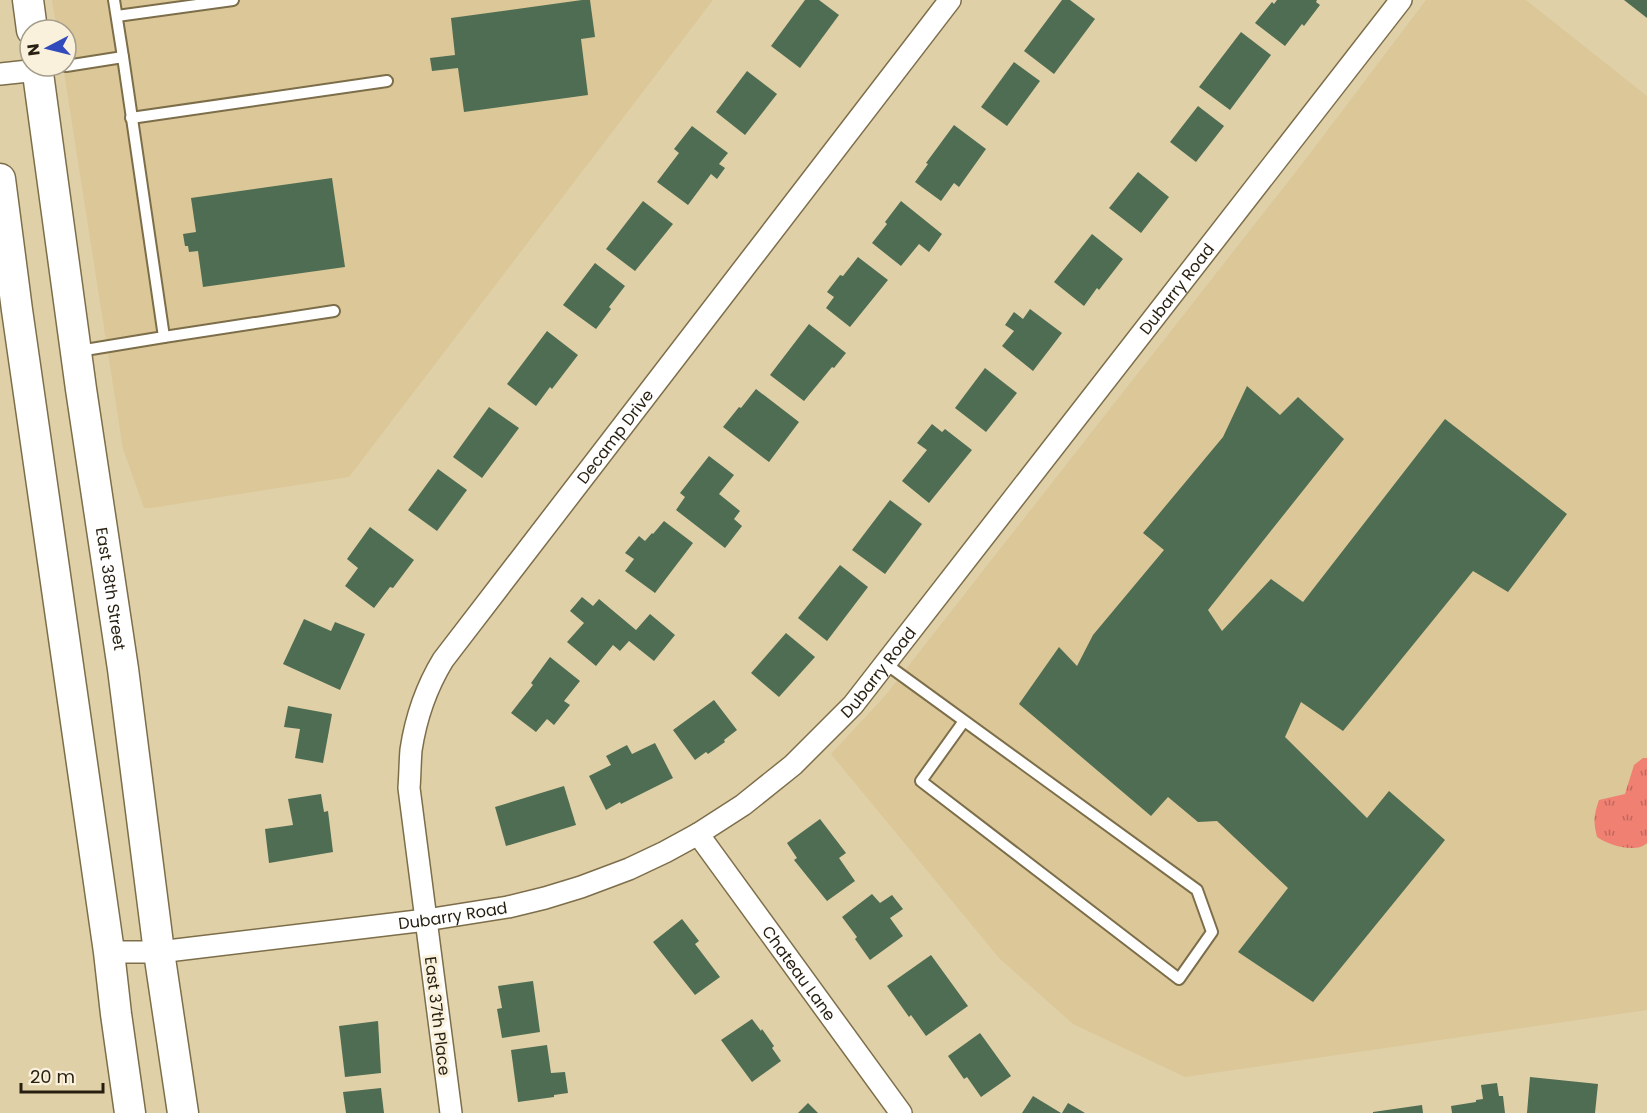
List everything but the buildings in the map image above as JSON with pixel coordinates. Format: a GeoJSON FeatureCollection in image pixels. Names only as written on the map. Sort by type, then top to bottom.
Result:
{"type":"FeatureCollection","features":[{"type":"Feature","properties":{"kind":"main road"},"geometry":{"type":"LineString","coordinates":[[28,0],[30,18]]}},
{"type":"Feature","properties":{"kind":"main road","name":"East 38th Street"},"geometry":{"type":"LineString","coordinates":[[52,78],[76,352],[123,669],[159,952],[183,1113]]}},
{"type":"Feature","properties":{"kind":"main road"},"geometry":{"type":"LineString","coordinates":[[0,179],[110,952],[130,1113]]}},
{"type":"Feature","properties":{"kind":"street","name":"Decamp Drive"},"geometry":{"type":"LineString","coordinates":[[426,920],[409,788],[411,751],[419,710],[436,672],[950,0]]}},
{"type":"Feature","properties":{"kind":"street","name":"Dubarry Road"},"geometry":{"type":"LineString","coordinates":[[110,952],[159,952],[426,920],[508,907],[572,890],[629,869],[698,834],[743,805],[793,765],[853,705],[1401,0]]}},
{"type":"Feature","properties":{"kind":"street"},"geometry":{"type":"LineString","coordinates":[[0,74],[18,72]]}},
{"type":"Feature","properties":{"kind":"street","name":"Chateau Lane"},"geometry":{"type":"LineString","coordinates":[[698,834],[900,1113]]}},
{"type":"Feature","properties":{"kind":"street","name":"East 37th Place"},"geometry":{"type":"LineString","coordinates":[[426,920],[451,1113]]}},
{"type":"Feature","properties":{"kind":"lane"},"geometry":{"type":"LineString","coordinates":[[114,0],[164,337]]}},
{"type":"Feature","properties":{"kind":"lane"},"geometry":{"type":"LineString","coordinates":[[117,16],[233,0]]}},
{"type":"Feature","properties":{"kind":"lane"},"geometry":{"type":"LineString","coordinates":[[78,63],[123,57]]}},
{"type":"Feature","properties":{"kind":"lane"},"geometry":{"type":"LineString","coordinates":[[131,118],[387,81]]}},
{"type":"Feature","properties":{"kind":"lane"},"geometry":{"type":"LineString","coordinates":[[76,352],[334,311]]}},
{"type":"Feature","properties":{"kind":"lane"},"geometry":{"type":"LineString","coordinates":[[886,664],[1197,891],[1212,932],[1179,979],[921,781],[963,721]]}},
{"type":"Feature","properties":{"kind":"shaded area"},"geometry":{"type":"Polygon","coordinates":[[[52,0],[713,0],[349,477],[151,508],[144,508],[123,449],[65,78],[78,78],[78,18],[55,18],[52,0]]]}},
{"type":"Feature","properties":{"kind":"shaded area"},"geometry":{"type":"Polygon","coordinates":[[[1426,0],[1526,0],[1647,96],[1647,1010],[1185,1077],[1073,1024],[999,958],[831,754],[884,697],[1305,160],[1426,0]]]}},
{"type":"Feature","properties":{"kind":"green space"},"geometry":{"type":"Polygon","coordinates":[[[1643,758],[1647,758],[1647,843],[1636,848],[1629,848],[1608,843],[1597,837],[1595,818],[1599,800],[1625,794],[1634,765],[1643,758]]]}}]}
